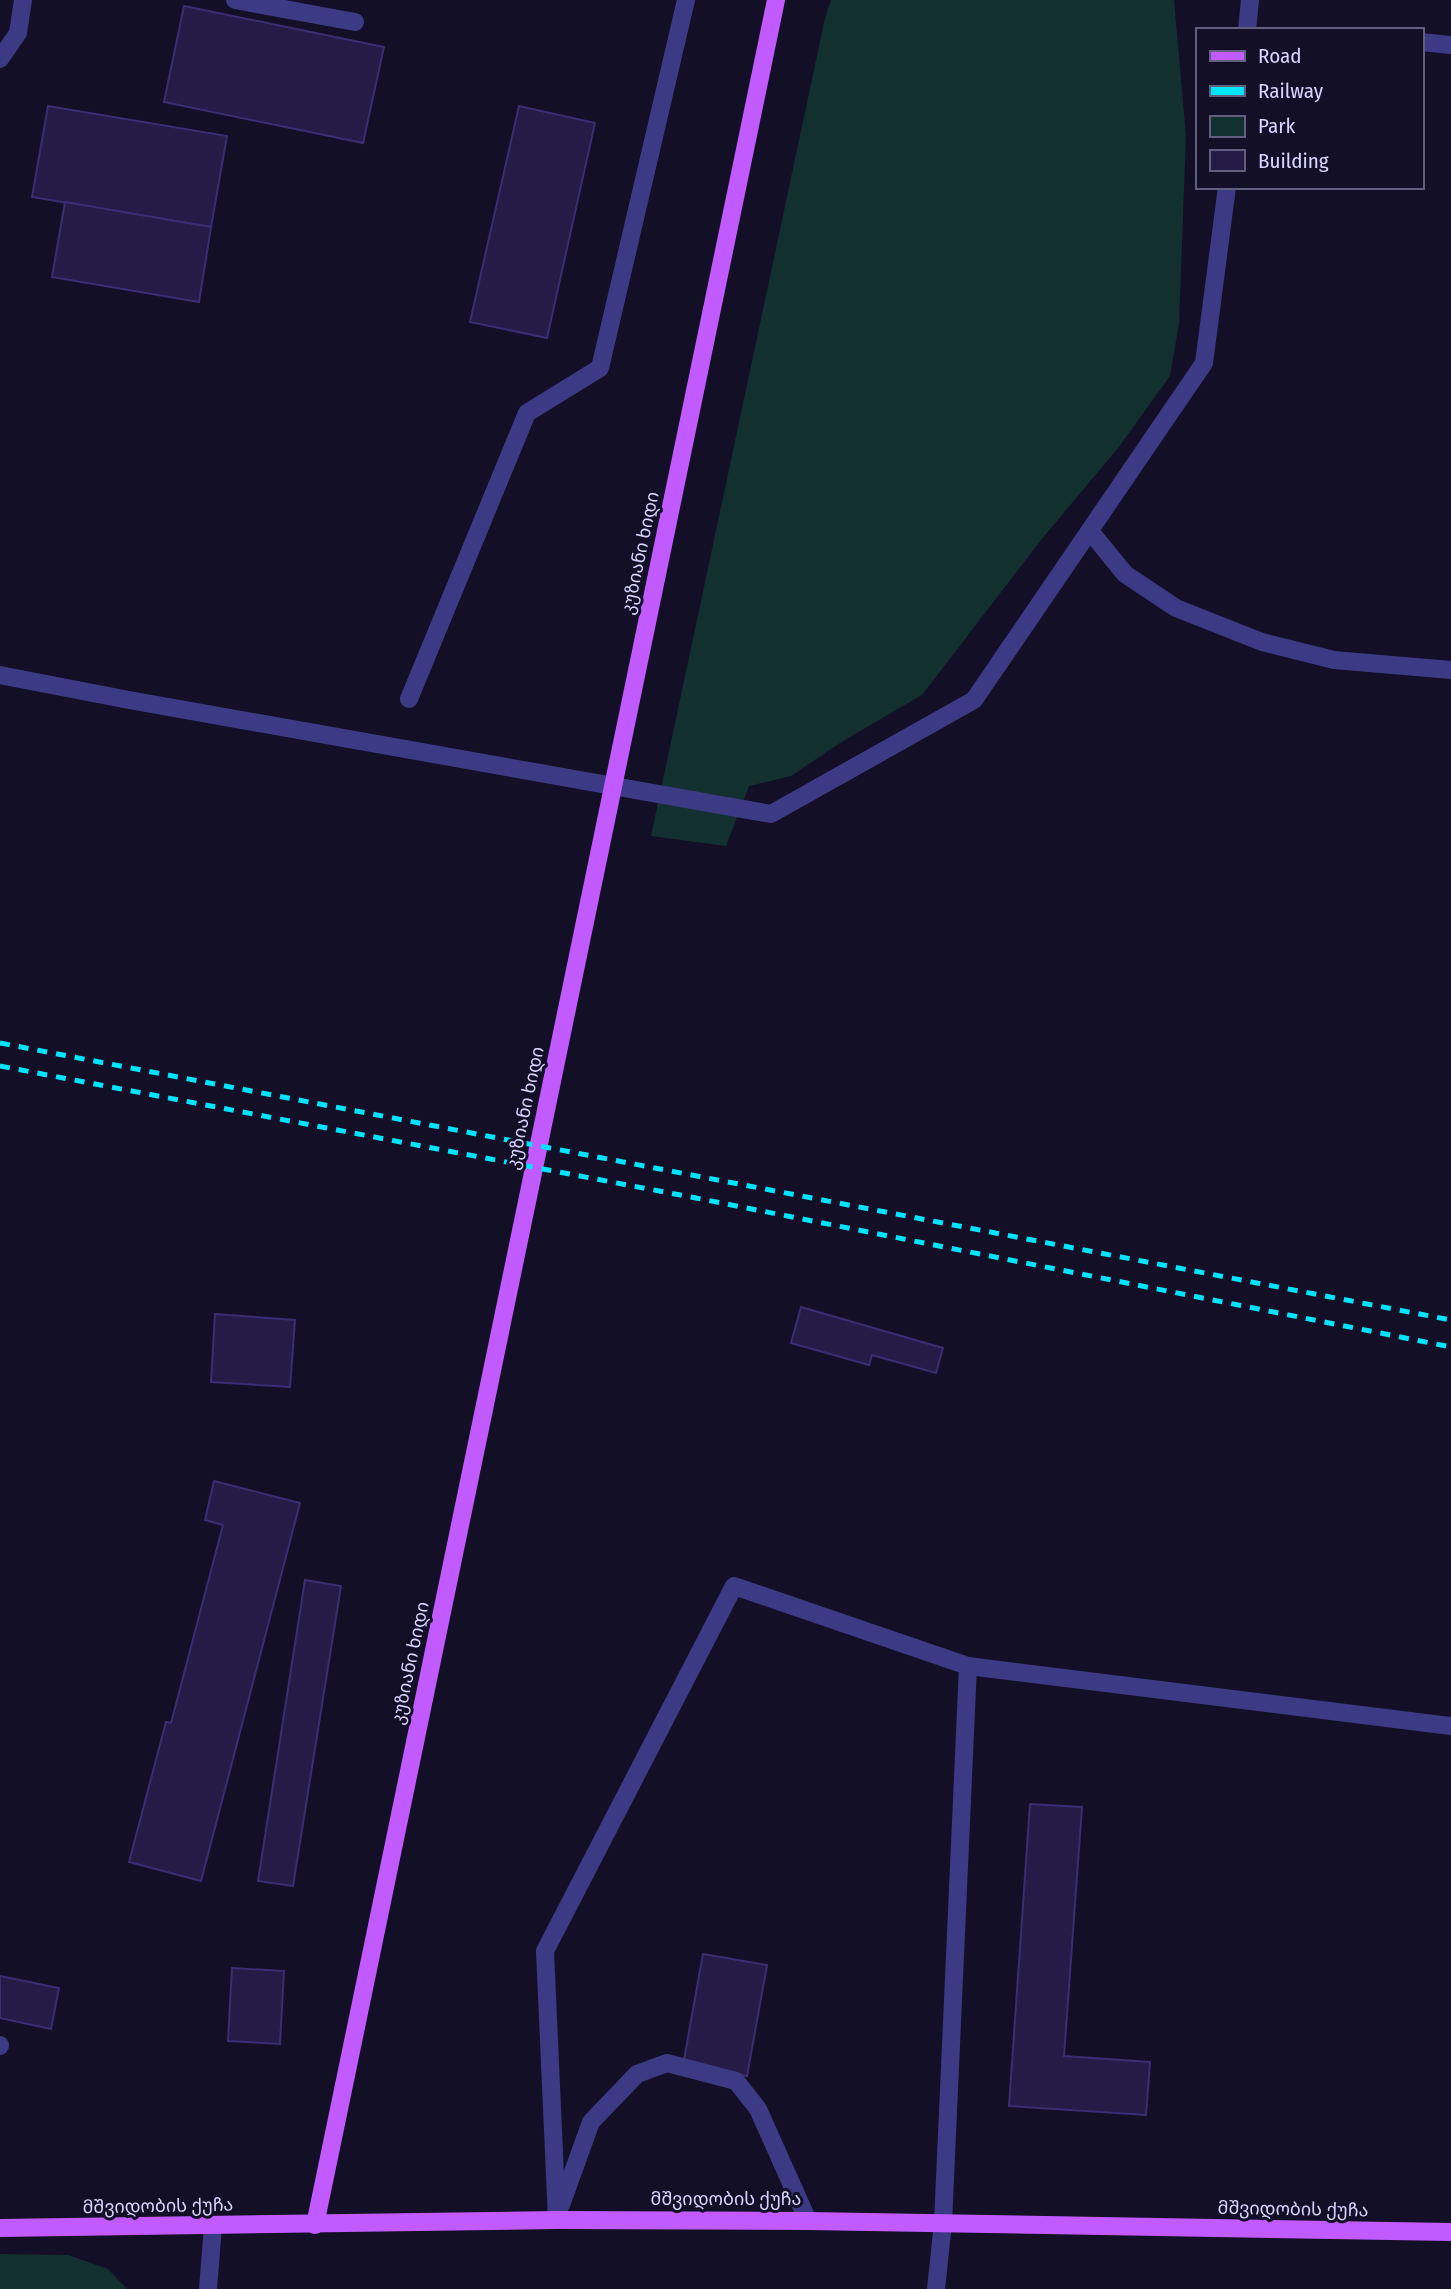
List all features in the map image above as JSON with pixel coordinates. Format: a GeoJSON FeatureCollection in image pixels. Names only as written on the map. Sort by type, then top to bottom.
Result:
{"type":"FeatureCollection","features":[{"type":"Feature","properties":{"kind":"main road","name":"კუზიანი ხიდი"},"geometry":{"type":"LineString","coordinates":[[315,2225],[776,0]]}},
{"type":"Feature","properties":{"kind":"main road","name":"მშვიდობის ქუჩა"},"geometry":{"type":"LineString","coordinates":[[0,2228],[557,2220],[808,2221],[1451,2232]]}},
{"type":"Feature","properties":{"kind":"street"},"geometry":{"type":"LineString","coordinates":[[0,59],[18,33],[23,0]]}},
{"type":"Feature","properties":{"kind":"street"},"geometry":{"type":"LineString","coordinates":[[235,0],[355,22]]}},
{"type":"Feature","properties":{"kind":"street"},"geometry":{"type":"LineString","coordinates":[[409,699],[527,413],[600,368],[685,0]]}},
{"type":"Feature","properties":{"kind":"street"},"geometry":{"type":"LineString","coordinates":[[1247,28],[1250,0]]}},
{"type":"Feature","properties":{"kind":"street"},"geometry":{"type":"LineString","coordinates":[[1423,42],[1451,45]]}},
{"type":"Feature","properties":{"kind":"street"},"geometry":{"type":"LineString","coordinates":[[0,675],[771,814],[974,700],[1204,363],[1227,189]]}},
{"type":"Feature","properties":{"kind":"street"},"geometry":{"type":"LineString","coordinates":[[1090,531],[1125,574],[1176,608],[1262,642],[1334,660],[1451,670]]}},
{"type":"Feature","properties":{"kind":"street"},"geometry":{"type":"LineString","coordinates":[[557,2220],[545,1951],[734,1586],[968,1666],[1451,1726]]}},
{"type":"Feature","properties":{"kind":"street"},"geometry":{"type":"LineString","coordinates":[[936,2289],[943,2223],[968,1666]]}},
{"type":"Feature","properties":{"kind":"street"},"geometry":{"type":"LineString","coordinates":[[557,2220],[591,2122],[637,2074],[667,2063],[736,2081],[758,2109],[808,2221]]}},
{"type":"Feature","properties":{"kind":"street"},"geometry":{"type":"LineString","coordinates":[[208,2289],[213,2226]]}},
{"type":"Feature","properties":{"kind":"green space"},"geometry":{"type":"Polygon","coordinates":[[[831,0],[1174,0],[1186,136],[1179,324],[1170,376],[1118,448],[1041,540],[922,695],[843,741],[791,776],[749,786],[726,846],[651,836],[825,18],[831,0]]]}},
{"type":"Feature","properties":{"kind":"green space"},"geometry":{"type":"Polygon","coordinates":[[[0,2254],[68,2255],[108,2269],[127,2289],[0,2289],[0,2254]]]}},
{"type":"Feature","properties":{"kind":"building"},"geometry":{"type":"Polygon","coordinates":[[[184,6],[384,47],[363,143],[164,102],[184,6]]]}},
{"type":"Feature","properties":{"kind":"building"},"geometry":{"type":"Polygon","coordinates":[[[48,106],[227,136],[211,227],[32,197],[48,106]]]}},
{"type":"Feature","properties":{"kind":"building"},"geometry":{"type":"Polygon","coordinates":[[[519,106],[595,123],[547,338],[470,322],[519,106]]]}},
{"type":"Feature","properties":{"kind":"building"},"geometry":{"type":"Polygon","coordinates":[[[65,202],[211,227],[199,302],[52,277],[65,202]]]}},
{"type":"Feature","properties":{"kind":"building"},"geometry":{"type":"Polygon","coordinates":[[[801,1307],[943,1348],[936,1373],[872,1355],[869,1365],[791,1343],[801,1307]]]}},
{"type":"Feature","properties":{"kind":"building"},"geometry":{"type":"Polygon","coordinates":[[[215,1314],[295,1320],[290,1387],[211,1382],[215,1314]]]}},
{"type":"Feature","properties":{"kind":"building"},"geometry":{"type":"Polygon","coordinates":[[[214,1481],[300,1503],[201,1881],[129,1862],[166,1722],[171,1723],[223,1525],[205,1520],[214,1481]]]}},
{"type":"Feature","properties":{"kind":"building"},"geometry":{"type":"Polygon","coordinates":[[[305,1580],[341,1586],[293,1886],[258,1881],[305,1580]]]}},
{"type":"Feature","properties":{"kind":"building"},"geometry":{"type":"Polygon","coordinates":[[[1030,1804],[1082,1807],[1064,2056],[1150,2062],[1146,2115],[1009,2106],[1030,1804]]]}},
{"type":"Feature","properties":{"kind":"building"},"geometry":{"type":"Polygon","coordinates":[[[703,1954],[767,1965],[747,2076],[683,2065],[703,1954]]]}},
{"type":"Feature","properties":{"kind":"building"},"geometry":{"type":"Polygon","coordinates":[[[232,1968],[284,1971],[280,2044],[228,2041],[232,1968]]]}},
{"type":"Feature","properties":{"kind":"building"},"geometry":{"type":"Polygon","coordinates":[[[0,1976],[59,1988],[51,2029],[0,2018],[0,1976]]]}},
{"type":"Feature","properties":{"kind":"railway"},"geometry":{"type":"LineString","coordinates":[[0,1043],[1451,1320]]}},
{"type":"Feature","properties":{"kind":"railway"},"geometry":{"type":"LineString","coordinates":[[0,1066],[696,1198],[1451,1347]]}}]}
